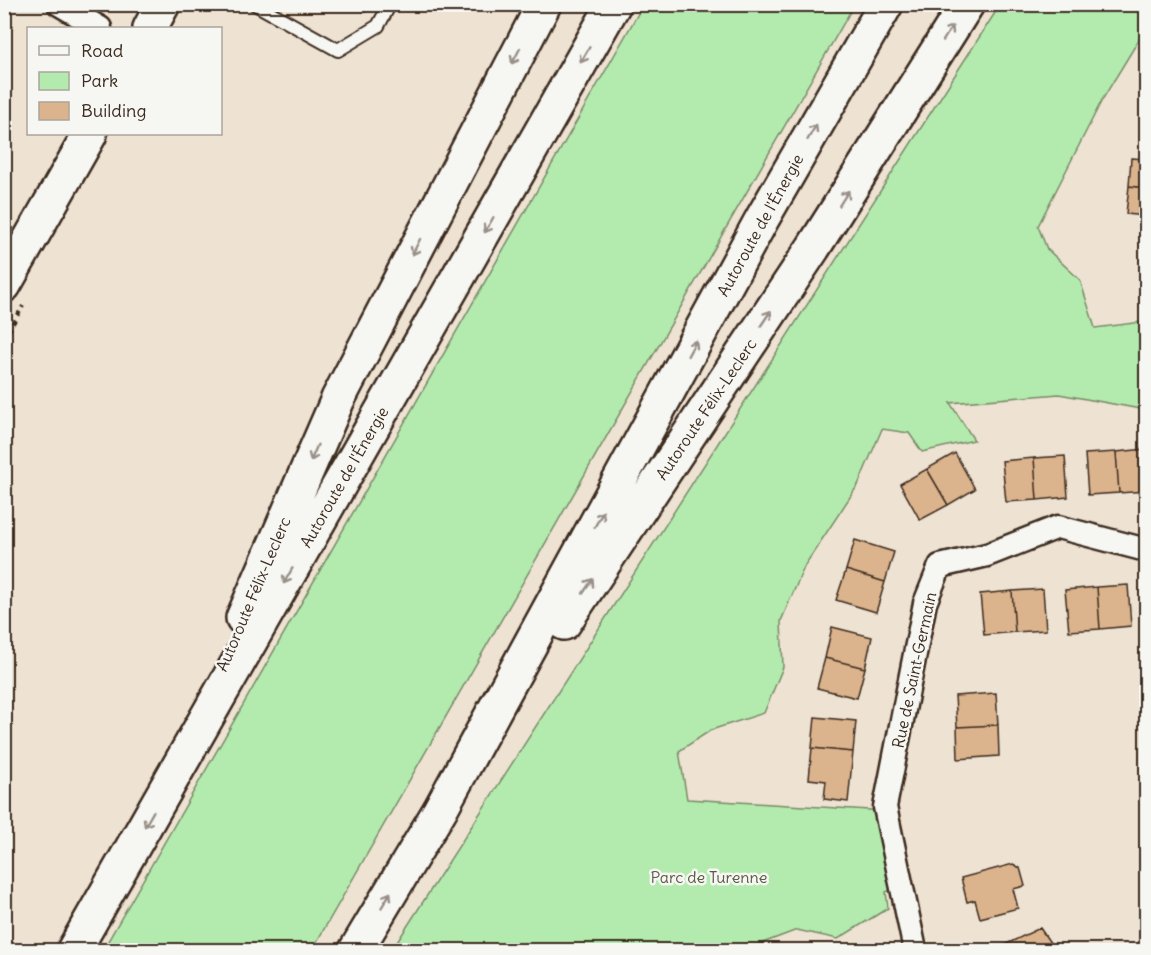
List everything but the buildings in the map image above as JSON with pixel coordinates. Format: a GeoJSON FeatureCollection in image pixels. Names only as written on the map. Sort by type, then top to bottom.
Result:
{"type":"FeatureCollection","features":[{"type":"Feature","properties":{"kind":"main road"},"geometry":{"type":"LineString","coordinates":[[151,27],[163,4]]}},
{"type":"Feature","properties":{"kind":"main road","name":"Autoroute Félix-Leclerc"},"geometry":{"type":"LineString","coordinates":[[178,768],[338,399],[544,4]]}},
{"type":"Feature","properties":{"kind":"main road","name":"Autoroute de l'Énergie"},"geometry":{"type":"LineString","coordinates":[[74,951],[614,4]]}},
{"type":"Feature","properties":{"kind":"main road","name":"Autoroute de l'Énergie"},"geometry":{"type":"LineString","coordinates":[[356,951],[440,810],[762,219],[886,4]]}},
{"type":"Feature","properties":{"kind":"main road","name":"Autoroute Félix-Leclerc"},"geometry":{"type":"LineString","coordinates":[[440,810],[813,248],[967,4]]}},
{"type":"Feature","properties":{"kind":"main road"},"geometry":{"type":"LineString","coordinates":[[4,285],[89,135]]}},
{"type":"Feature","properties":{"kind":"street"},"geometry":{"type":"LineString","coordinates":[[59,4],[98,27]]}},
{"type":"Feature","properties":{"kind":"street","name":"Rue de Saint-Germain"},"geometry":{"type":"LineString","coordinates":[[915,951],[885,807],[925,603],[940,566],[987,555],[1058,527],[1146,550]]}},
{"type":"Feature","properties":{"kind":"lane"},"geometry":{"type":"LineString","coordinates":[[255,4],[338,50],[378,26],[390,4]]}},
{"type":"Feature","properties":{"kind":"green space"},"geometry":{"type":"Polygon","coordinates":[[[643,5],[854,5],[312,950],[103,950],[643,5]]]}},
{"type":"Feature","properties":{"kind":"green space","name":"Parc de Turenne"},"geometry":{"type":"Polygon","coordinates":[[[1000,5],[1146,5],[1146,28],[1102,100],[1038,226],[1047,249],[1080,280],[1095,328],[1142,322],[1146,328],[1146,410],[1059,394],[950,403],[974,440],[922,452],[909,433],[882,429],[858,485],[805,565],[781,621],[783,667],[764,713],[711,730],[679,751],[687,799],[886,811],[901,886],[886,892],[888,908],[838,939],[797,930],[744,950],[392,950],[1000,5]]]}}]}
